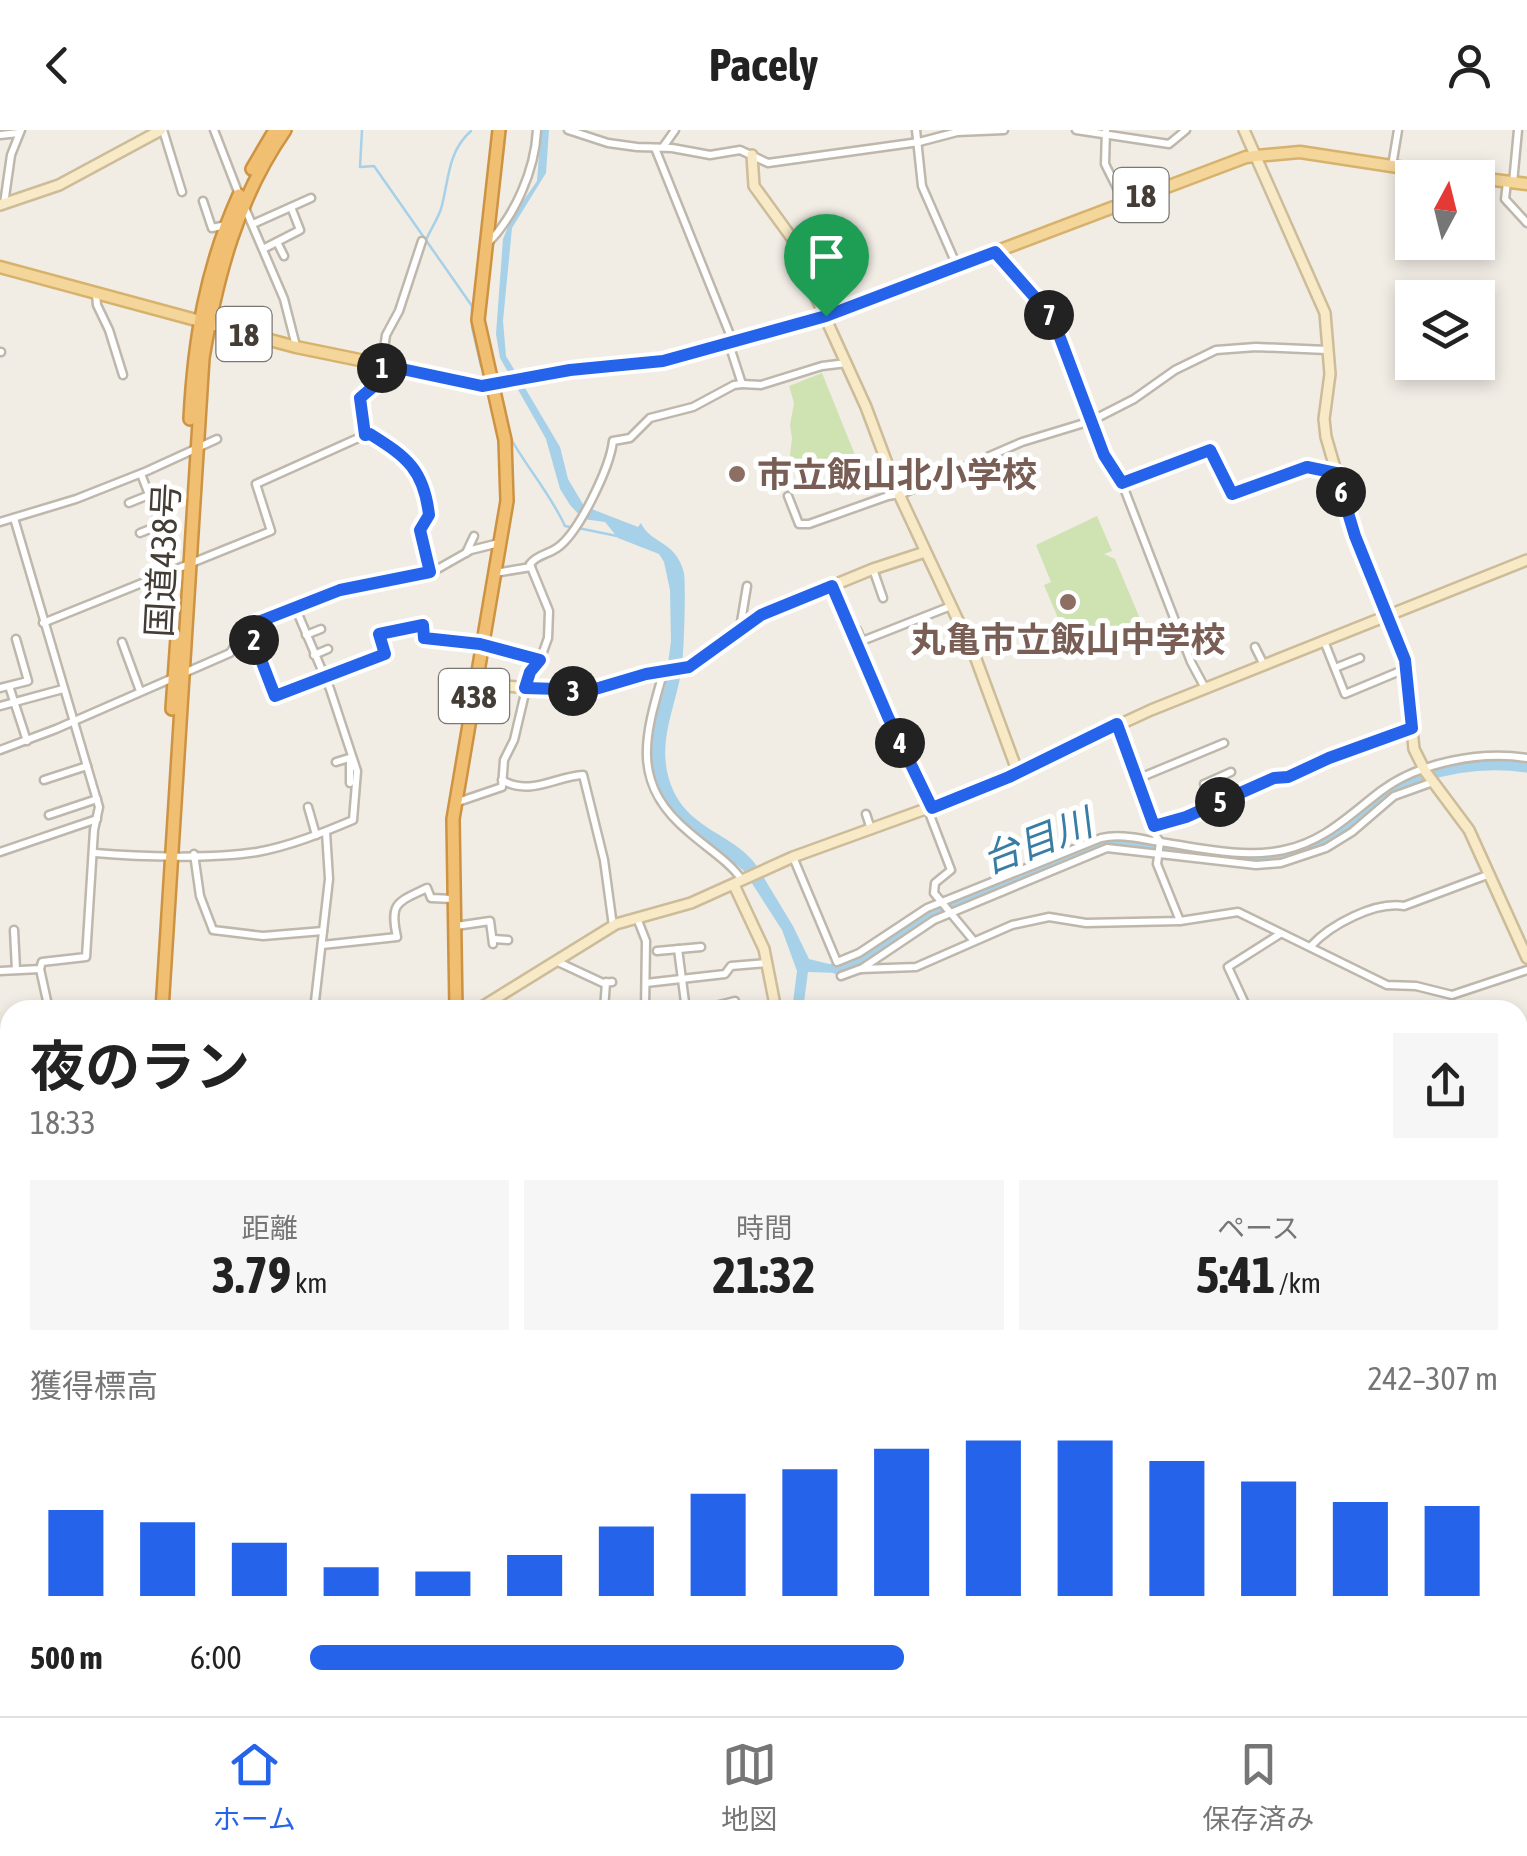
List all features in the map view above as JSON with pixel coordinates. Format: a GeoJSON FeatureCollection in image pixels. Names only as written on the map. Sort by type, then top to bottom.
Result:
{"type":"FeatureCollection","features":[{"type":"Feature","properties":{"kind":"highway","name":"国道438号"},"geometry":{"type":"LineString","coordinates":[[204,323],[241,199],[275,130]]}},
{"type":"Feature","properties":{"kind":"highway","name":"国道438号"},"geometry":{"type":"LineString","coordinates":[[159,1000],[192,449],[204,323],[226,225],[285,130]]}},
{"type":"Feature","properties":{"kind":"highway","name":"438"},"geometry":{"type":"LineString","coordinates":[[456,1000],[451,843],[455,803],[508,501],[502,423],[478,320],[499,130]]}},
{"type":"Feature","properties":{"kind":"main road","name":"18"},"geometry":{"type":"LineString","coordinates":[[0,267],[296,348],[475,385],[491,384],[663,361],[826,316],[1210,168],[1254,156],[1300,152],[1395,166]]}},
{"type":"Feature","properties":{"kind":"main road"},"geometry":{"type":"LineString","coordinates":[[1495,180],[1527,184]]}},
{"type":"Feature","properties":{"kind":"street"},"geometry":{"type":"LineString","coordinates":[[0,134],[20,132],[12,150],[2,205],[50,190],[162,130],[182,192]]}},
{"type":"Feature","properties":{"kind":"street"},"geometry":{"type":"LineString","coordinates":[[214,130],[284,299],[296,348]]}},
{"type":"Feature","properties":{"kind":"street"},"geometry":{"type":"LineString","coordinates":[[486,245],[521,194],[534,156],[537,130]]}},
{"type":"Feature","properties":{"kind":"street"},"geometry":{"type":"LineString","coordinates":[[569,130],[608,143],[710,155],[740,150],[768,163],[918,142],[956,132],[1004,130]]}},
{"type":"Feature","properties":{"kind":"street"},"geometry":{"type":"LineString","coordinates":[[659,148],[675,130]]}},
{"type":"Feature","properties":{"kind":"street"},"geometry":{"type":"LineString","coordinates":[[916,130],[922,186],[958,267]]}},
{"type":"Feature","properties":{"kind":"street"},"geometry":{"type":"LineString","coordinates":[[1076,130],[1169,144],[1186,130]]}},
{"type":"Feature","properties":{"kind":"street"},"geometry":{"type":"LineString","coordinates":[[1244,130],[1325,313],[1329,350],[1324,428],[1355,536],[1407,668],[1414,749],[1424,770],[1463,819],[1527,958]]}},
{"type":"Feature","properties":{"kind":"street"},"geometry":{"type":"LineString","coordinates":[[1392,166],[1398,130]]}},
{"type":"Feature","properties":{"kind":"street"},"geometry":{"type":"LineString","coordinates":[[1518,130],[1505,199],[1527,224]]}},
{"type":"Feature","properties":{"kind":"street"},"geometry":{"type":"LineString","coordinates":[[1106,132],[1105,164],[1124,202]]}},
{"type":"Feature","properties":{"kind":"street"},"geometry":{"type":"LineString","coordinates":[[659,148],[732,344],[742,384]]}},
{"type":"Feature","properties":{"kind":"street"},"geometry":{"type":"LineString","coordinates":[[0,152],[12,150]]}},
{"type":"Feature","properties":{"kind":"street"},"geometry":{"type":"LineString","coordinates":[[752,156],[754,186],[790,232],[847,362],[898,494],[986,685],[1018,773]]}},
{"type":"Feature","properties":{"kind":"street"},"geometry":{"type":"LineString","coordinates":[[202,201],[212,228],[226,225]]}},
{"type":"Feature","properties":{"kind":"street"},"geometry":{"type":"LineString","coordinates":[[253,224],[308,202]]}},
{"type":"Feature","properties":{"kind":"street"},"geometry":{"type":"LineString","coordinates":[[263,249],[300,230],[291,207]]}},
{"type":"Feature","properties":{"kind":"street"},"geometry":{"type":"LineString","coordinates":[[365,435],[360,398],[374,386],[386,335],[399,311],[422,241]]}},
{"type":"Feature","properties":{"kind":"street"},"geometry":{"type":"LineString","coordinates":[[277,242],[284,256]]}},
{"type":"Feature","properties":{"kind":"street"},"geometry":{"type":"LineString","coordinates":[[995,252],[1056,327],[1104,455],[1122,483],[1205,689]]}},
{"type":"Feature","properties":{"kind":"street"},"geometry":{"type":"LineString","coordinates":[[96,294],[96,305],[124,375]]}},
{"type":"Feature","properties":{"kind":"street"},"geometry":{"type":"LineString","coordinates":[[788,496],[802,526],[898,494],[1022,442],[1091,421],[1134,399],[1187,363],[1216,350],[1329,350]]}},
{"type":"Feature","properties":{"kind":"street"},"geometry":{"type":"LineString","coordinates":[[455,803],[502,787],[504,760],[514,740],[525,688],[530,672],[540,660],[550,623],[530,564],[537,556],[559,547],[579,518],[611,462],[614,441],[630,438],[650,418],[684,410],[734,384],[761,385],[847,362]]}},
{"type":"Feature","properties":{"kind":"street"},"geometry":{"type":"LineString","coordinates":[[44,623],[271,531],[256,484],[370,434],[406,456],[421,479],[429,515],[420,530],[430,572]]}},
{"type":"Feature","properties":{"kind":"street"},"geometry":{"type":"LineString","coordinates":[[0,522],[141,474],[216,439]]}},
{"type":"Feature","properties":{"kind":"street"},"geometry":{"type":"LineString","coordinates":[[1122,483],[1210,450],[1232,494],[1307,467],[1336,473]]}},
{"type":"Feature","properties":{"kind":"street"},"geometry":{"type":"LineString","coordinates":[[140,533],[162,528],[141,474]]}},
{"type":"Feature","properties":{"kind":"street"},"geometry":{"type":"LineString","coordinates":[[128,503],[149,495]]}},
{"type":"Feature","properties":{"kind":"street"},"geometry":{"type":"LineString","coordinates":[[14,518],[97,799],[86,957],[42,962],[47,1000]]}},
{"type":"Feature","properties":{"kind":"street"},"geometry":{"type":"LineString","coordinates":[[466,554],[474,536]]}},
{"type":"Feature","properties":{"kind":"street"},"geometry":{"type":"LineString","coordinates":[[0,750],[230,653],[248,626],[355,586],[430,572],[483,545],[500,543]]}},
{"type":"Feature","properties":{"kind":"street"},"geometry":{"type":"LineString","coordinates":[[476,684],[592,690],[680,668],[698,662],[761,615],[924,552]]}},
{"type":"Feature","properties":{"kind":"street"},"geometry":{"type":"LineString","coordinates":[[494,1000],[613,926],[691,903],[793,857],[930,809],[1018,773],[1117,724],[1527,560]]}},
{"type":"Feature","properties":{"kind":"street"},"geometry":{"type":"LineString","coordinates":[[495,573],[531,567]]}},
{"type":"Feature","properties":{"kind":"street"},"geometry":{"type":"LineString","coordinates":[[1476,568],[1482,581]]}},
{"type":"Feature","properties":{"kind":"street"},"geometry":{"type":"LineString","coordinates":[[873,569],[883,598]]}},
{"type":"Feature","properties":{"kind":"street"},"geometry":{"type":"LineString","coordinates":[[740,628],[747,586]]}},
{"type":"Feature","properties":{"kind":"street"},"geometry":{"type":"LineString","coordinates":[[832,586],[930,809],[951,870],[934,886],[934,893],[973,940]]}},
{"type":"Feature","properties":{"kind":"street"},"geometry":{"type":"LineString","coordinates":[[857,630],[862,641],[951,606]]}},
{"type":"Feature","properties":{"kind":"street"},"geometry":{"type":"LineString","coordinates":[[94,853],[259,852],[353,820],[357,771],[324,676],[294,608]]}},
{"type":"Feature","properties":{"kind":"street"},"geometry":{"type":"LineString","coordinates":[[909,609],[914,621]]}},
{"type":"Feature","properties":{"kind":"street"},"geometry":{"type":"LineString","coordinates":[[883,621],[887,632]]}},
{"type":"Feature","properties":{"kind":"street"},"geometry":{"type":"LineString","coordinates":[[248,626],[275,696],[385,654],[379,634],[423,625],[424,638],[484,645],[540,660]]}},
{"type":"Feature","properties":{"kind":"street"},"geometry":{"type":"LineString","coordinates":[[306,635],[321,629]]}},
{"type":"Feature","properties":{"kind":"street"},"geometry":{"type":"LineString","coordinates":[[0,688],[28,680],[16,639]]}},
{"type":"Feature","properties":{"kind":"street"},"geometry":{"type":"LineString","coordinates":[[1324,641],[1345,694],[1407,668]]}},
{"type":"Feature","properties":{"kind":"street"},"geometry":{"type":"LineString","coordinates":[[122,642],[140,691]]}},
{"type":"Feature","properties":{"kind":"street"},"geometry":{"type":"LineString","coordinates":[[1254,646],[1264,666]]}},
{"type":"Feature","properties":{"kind":"street"},"geometry":{"type":"LineString","coordinates":[[314,655],[328,649]]}},
{"type":"Feature","properties":{"kind":"street"},"geometry":{"type":"LineString","coordinates":[[1334,668],[1360,658]]}},
{"type":"Feature","properties":{"kind":"street"},"geometry":{"type":"LineString","coordinates":[[666,670],[645,745],[654,786],[677,823],[736,872],[767,963],[774,1000]]}},
{"type":"Feature","properties":{"kind":"street"},"geometry":{"type":"LineString","coordinates":[[0,706],[63,688]]}},
{"type":"Feature","properties":{"kind":"street"},"geometry":{"type":"LineString","coordinates":[[10,689],[27,741]]}},
{"type":"Feature","properties":{"kind":"street"},"geometry":{"type":"LineString","coordinates":[[1117,724],[1154,826],[1160,848],[1158,868],[1180,921]]}},
{"type":"Feature","properties":{"kind":"street"},"geometry":{"type":"LineString","coordinates":[[1154,826],[1174,822],[1274,778],[1288,777],[1412,728]]}},
{"type":"Feature","properties":{"kind":"street"},"geometry":{"type":"LineString","coordinates":[[1137,780],[1224,744]]}},
{"type":"Feature","properties":{"kind":"street"},"geometry":{"type":"LineString","coordinates":[[350,747],[346,748],[350,782]]}},
{"type":"Feature","properties":{"kind":"street"},"geometry":{"type":"LineString","coordinates":[[1293,854],[1327,834],[1380,792],[1424,770],[1482,754],[1527,758]]}},
{"type":"Feature","properties":{"kind":"street"},"geometry":{"type":"LineString","coordinates":[[336,762],[349,758]]}},
{"type":"Feature","properties":{"kind":"street"},"geometry":{"type":"LineString","coordinates":[[44,780],[87,766]]}},
{"type":"Feature","properties":{"kind":"street"},"geometry":{"type":"LineString","coordinates":[[1214,805],[1204,784],[1231,772]]}},
{"type":"Feature","properties":{"kind":"street"},"geometry":{"type":"LineString","coordinates":[[502,780],[524,787],[556,784],[583,774],[604,860],[613,926]]}},
{"type":"Feature","properties":{"kind":"street"},"geometry":{"type":"LineString","coordinates":[[860,969],[934,920],[1107,848],[1293,854],[1342,839],[1394,796],[1433,781]]}},
{"type":"Feature","properties":{"kind":"street"},"geometry":{"type":"LineString","coordinates":[[49,815],[97,799]]}},
{"type":"Feature","properties":{"kind":"street"},"geometry":{"type":"LineString","coordinates":[[308,807],[316,835]]}},
{"type":"Feature","properties":{"kind":"street"},"geometry":{"type":"LineString","coordinates":[[866,814],[871,828]]}},
{"type":"Feature","properties":{"kind":"street"},"geometry":{"type":"LineString","coordinates":[[0,852],[97,819]]}},
{"type":"Feature","properties":{"kind":"street"},"geometry":{"type":"LineString","coordinates":[[315,1000],[329,879],[326,832]]}},
{"type":"Feature","properties":{"kind":"street"},"geometry":{"type":"LineString","coordinates":[[793,857],[836,962],[844,961],[927,908],[1101,838],[1117,836],[1160,848]]}},
{"type":"Feature","properties":{"kind":"street"},"geometry":{"type":"LineString","coordinates":[[194,854],[200,896],[213,930],[262,936],[323,931]]}},
{"type":"Feature","properties":{"kind":"street"},"geometry":{"type":"LineString","coordinates":[[1311,946],[1350,919],[1394,904],[1404,906],[1487,874]]}},
{"type":"Feature","properties":{"kind":"street"},"geometry":{"type":"LineString","coordinates":[[322,944],[397,938],[394,908],[398,902],[427,888],[431,898],[453,899]]}},
{"type":"Feature","properties":{"kind":"street"},"geometry":{"type":"LineString","coordinates":[[844,961],[844,974],[860,969],[916,967],[1012,925],[1049,918],[1086,923],[1180,921],[1238,912],[1381,984],[1416,986],[1452,995],[1526,971]]}},
{"type":"Feature","properties":{"kind":"street"},"geometry":{"type":"LineString","coordinates":[[636,917],[646,942],[645,1000]]}},
{"type":"Feature","properties":{"kind":"street"},"geometry":{"type":"LineString","coordinates":[[454,926],[490,920],[493,942],[508,940]]}},
{"type":"Feature","properties":{"kind":"street"},"geometry":{"type":"LineString","coordinates":[[14,930],[16,970]]}},
{"type":"Feature","properties":{"kind":"street"},"geometry":{"type":"LineString","coordinates":[[1243,1000],[1228,967],[1280,934]]}},
{"type":"Feature","properties":{"kind":"street"},"geometry":{"type":"LineString","coordinates":[[0,941],[14,940]]}},
{"type":"Feature","properties":{"kind":"street"},"geometry":{"type":"LineString","coordinates":[[657,951],[701,947]]}},
{"type":"Feature","properties":{"kind":"street"},"geometry":{"type":"LineString","coordinates":[[678,949],[684,1000]]}},
{"type":"Feature","properties":{"kind":"street"},"geometry":{"type":"LineString","coordinates":[[558,962],[609,982],[606,1000]]}},
{"type":"Feature","properties":{"kind":"street"},"geometry":{"type":"LineString","coordinates":[[646,984],[724,974],[731,966],[767,963]]}},
{"type":"Feature","properties":{"kind":"street"},"geometry":{"type":"LineString","coordinates":[[0,971],[40,970]]}},
{"type":"Feature","properties":{"kind":"green space"},"geometry":{"type":"Polygon","coordinates":[[[822,373],[855,455],[829,466],[830,472],[788,473],[794,403],[789,386],[822,373]]]}},
{"type":"Feature","properties":{"kind":"green space"},"geometry":{"type":"Polygon","coordinates":[[[1097,516],[1112,551],[1104,554],[1115,559],[1148,638],[1103,657],[1100,650],[1085,655],[1076,649],[1072,651],[1044,585],[1051,582],[1036,545],[1097,516]]]}},
{"type":"Feature","properties":{"kind":"water"},"geometry":{"type":"Polygon","coordinates":[[[541,130],[549,130],[546,173],[512,228],[503,321],[506,356],[560,447],[568,479],[584,506],[638,527],[641,523],[680,562],[685,580],[683,653],[665,756],[671,785],[690,814],[742,851],[762,875],[767,873],[764,878],[809,959],[829,964],[849,961],[852,970],[808,972],[804,1000],[793,1000],[797,971],[782,930],[744,871],[673,814],[655,781],[648,743],[665,686],[671,641],[670,590],[664,562],[659,554],[618,538],[605,522],[583,519],[570,505],[560,489],[546,439],[500,358],[496,334],[503,239],[512,217],[537,181],[541,130]]]}},
{"type":"Feature","properties":{"kind":"waterway"},"geometry":{"type":"LineString","coordinates":[[362,130],[360,167],[374,166],[472,306],[472,327],[481,366]]}},
{"type":"Feature","properties":{"kind":"waterway"},"geometry":{"type":"LineString","coordinates":[[426,240],[441,209],[457,148],[471,131]]}},
{"type":"Feature","properties":{"kind":"waterway"},"geometry":{"type":"LineString","coordinates":[[511,439],[565,526],[570,527]]}},
{"type":"Feature","properties":{"kind":"waterway"},"geometry":{"type":"LineString","coordinates":[[578,528],[617,536]]}},
{"type":"Feature","properties":{"kind":"waterway","name":"台目川"},"geometry":{"type":"LineString","coordinates":[[837,969],[854,964],[928,916],[1096,846],[1114,842],[1244,860],[1282,857],[1317,845],[1393,791],[1424,776],[1476,766],[1527,767]]}},
{"type":"Feature","properties":{"kind":"place","name":"市立飯山北小学校"},"geometry":{"type":"Point","coordinates":[737,474]}},
{"type":"Feature","properties":{"kind":"place","name":"丸亀市立飯山中学校"},"geometry":{"type":"Point","coordinates":[1068,602]}},
{"type":"Feature","properties":{"kind":"route"},"geometry":{"type":"LineString","coordinates":[[995,252],[1056,327],[1104,455],[1122,483],[1210,450],[1232,494],[1307,467],[1336,473],[1355,536],[1405,660],[1412,728],[1288,777],[1274,778],[1174,822],[1154,826],[1117,724],[1009,777],[932,808],[832,586],[738,628],[689,667],[646,674],[592,690],[525,688],[530,672],[540,660],[480,644],[424,638],[423,625],[379,634],[385,654],[275,696],[248,626],[340,590],[430,572],[420,530],[429,515],[421,479],[406,456],[370,434],[365,435],[360,398],[374,386],[383,365],[482,386],[570,370],[663,361],[826,316],[995,252]]}}]}
